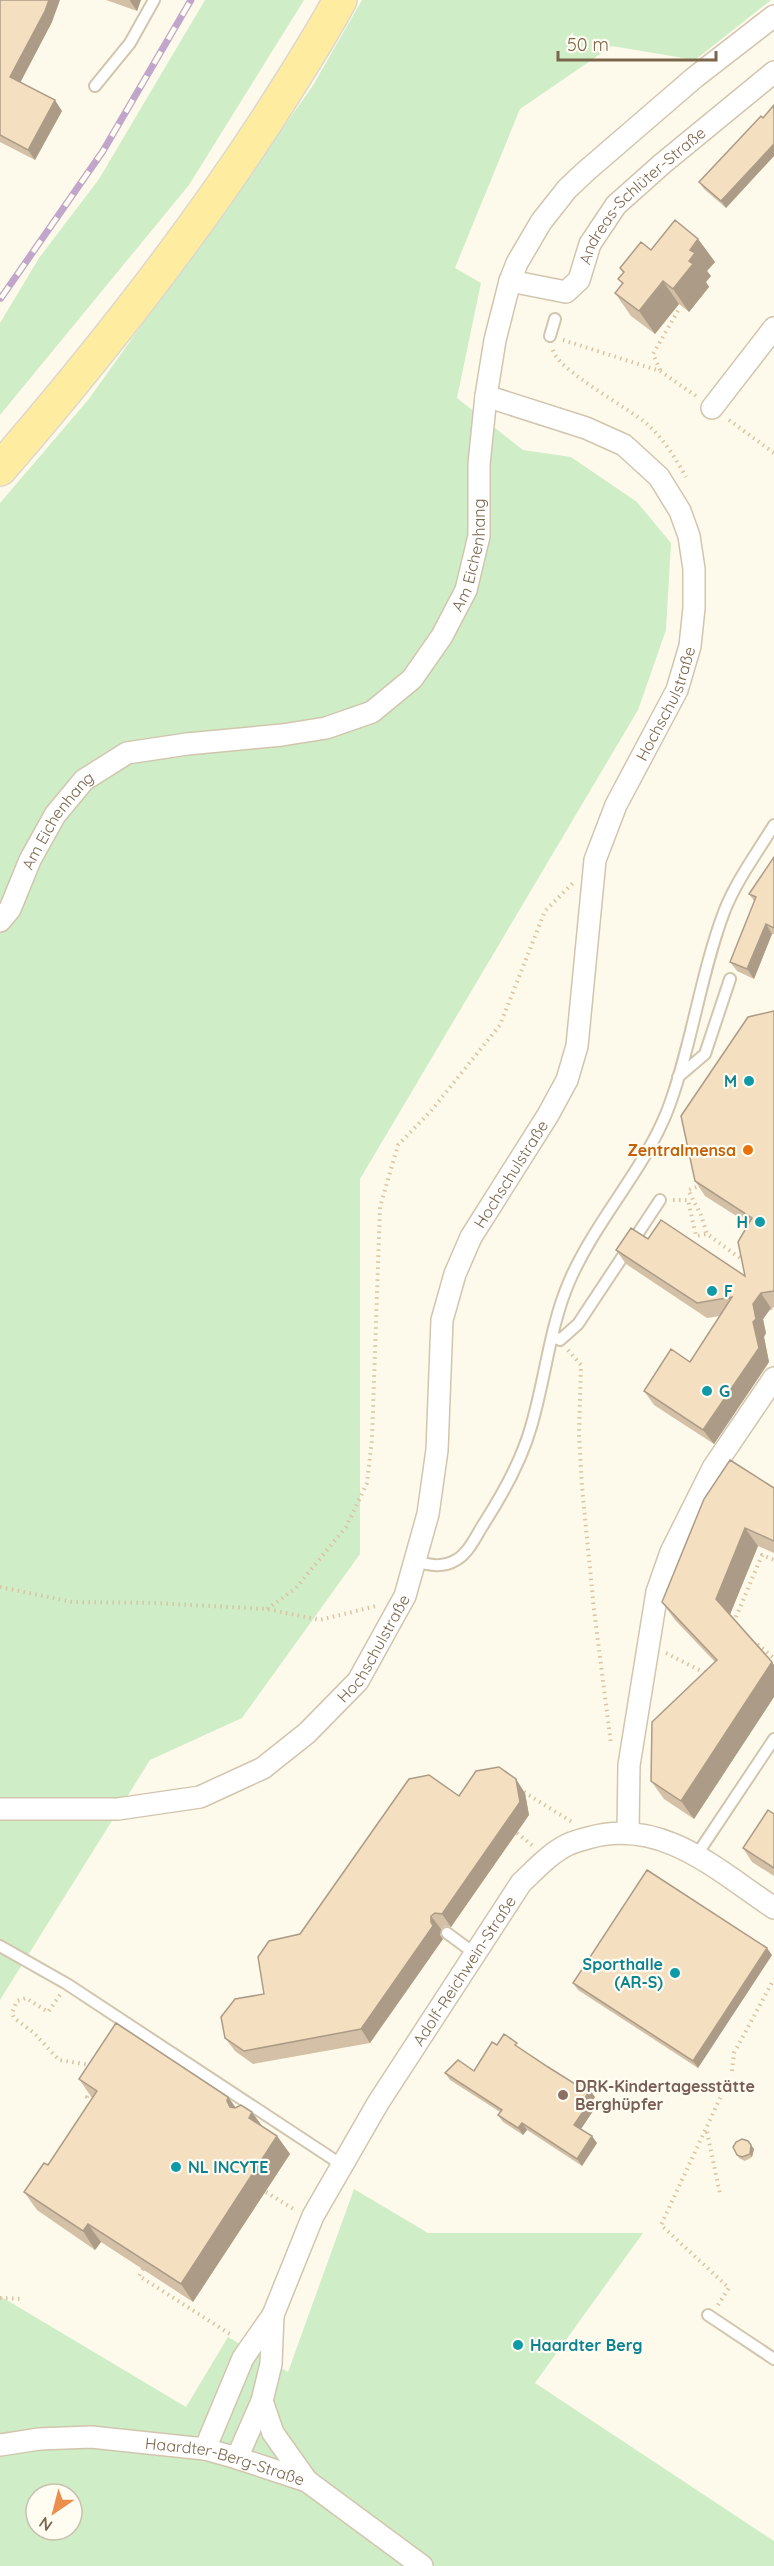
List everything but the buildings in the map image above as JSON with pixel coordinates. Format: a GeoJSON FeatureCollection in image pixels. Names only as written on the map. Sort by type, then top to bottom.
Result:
{"type":"FeatureCollection","features":[{"type":"Feature","properties":{"kind":"main road"},"geometry":{"type":"LineString","coordinates":[[0,469],[90,363],[220,191],[300,69],[340,0]]}},
{"type":"Feature","properties":{"kind":"street","name":"Am Eichenhang"},"geometry":{"type":"LineString","coordinates":[[0,921],[10,909],[30,860],[55,815],[84,780],[128,753],[326,728],[372,712],[412,679],[442,636],[466,590],[479,537],[479,464],[495,340],[510,280],[541,222],[567,189],[694,78],[774,16]]}},
{"type":"Feature","properties":{"kind":"street","name":"Andreas-Schlüter-Straße"},"geometry":{"type":"LineString","coordinates":[[510,280],[566,292],[579,280],[590,244],[616,205],[774,72]]}},
{"type":"Feature","properties":{"kind":"street"},"geometry":{"type":"LineString","coordinates":[[712,408],[774,328]]}},
{"type":"Feature","properties":{"kind":"street","name":"Hochschulstraße"},"geometry":{"type":"LineString","coordinates":[[0,1809],[118,1809],[200,1797],[263,1768],[307,1733],[358,1681],[405,1596],[428,1514],[436,1450],[442,1320],[455,1274],[471,1236],[548,1115],[567,1080],[577,1046],[595,860],[616,805],[641,754],[673,698],[690,646],[694,608],[694,568],[689,536],[680,511],[659,477],[624,445],[586,428],[486,396]]}},
{"type":"Feature","properties":{"kind":"street"},"geometry":{"type":"LineString","coordinates":[[628,1832],[629,1765],[657,1592],[671,1552],[713,1468],[774,1378]]}},
{"type":"Feature","properties":{"kind":"street","name":"Adolf-Reichwein-Straße"},"geometry":{"type":"LineString","coordinates":[[205,2449],[243,2358],[273,2315],[313,2216],[342,2165],[378,2103],[474,1953],[521,1883],[548,1857],[568,1844],[603,1834],[628,1832],[664,1839],[696,1856],[774,1908]]}},
{"type":"Feature","properties":{"kind":"street","name":"Adolf-Reichwein-Straße"},"geometry":{"type":"LineString","coordinates":[[237,2458],[262,2401],[271,2364],[273,2315]]}},
{"type":"Feature","properties":{"kind":"street"},"geometry":{"type":"LineString","coordinates":[[262,2401],[273,2433],[307,2481]]}},
{"type":"Feature","properties":{"kind":"street","name":"Haardter-Berg-Straße"},"geometry":{"type":"LineString","coordinates":[[0,2445],[39,2439],[91,2436],[205,2449],[237,2458],[307,2481],[422,2566]]}},
{"type":"Feature","properties":{"kind":"lane"},"geometry":{"type":"LineString","coordinates":[[95,86],[130,43],[154,0]]}},
{"type":"Feature","properties":{"kind":"lane"},"geometry":{"type":"LineString","coordinates":[[550,336],[555,319]]}},
{"type":"Feature","properties":{"kind":"lane"},"geometry":{"type":"LineString","coordinates":[[416,1562],[437,1566],[456,1560],[468,1548],[500,1498],[514,1470],[531,1428],[557,1338],[568,1283],[609,1209],[651,1144],[668,1109],[704,973],[725,910],[774,825]]}},
{"type":"Feature","properties":{"kind":"lane"},"geometry":{"type":"LineString","coordinates":[[677,1077],[705,1054],[730,979]]}},
{"type":"Feature","properties":{"kind":"lane"},"geometry":{"type":"LineString","coordinates":[[557,1338],[578,1324],[660,1200]]}},
{"type":"Feature","properties":{"kind":"lane"},"geometry":{"type":"LineString","coordinates":[[696,1856],[774,1739]]}},
{"type":"Feature","properties":{"kind":"lane"},"geometry":{"type":"LineString","coordinates":[[447,1934],[474,1953]]}},
{"type":"Feature","properties":{"kind":"lane"},"geometry":{"type":"LineString","coordinates":[[0,1946],[67,1984],[342,2165]]}},
{"type":"Feature","properties":{"kind":"lane"},"geometry":{"type":"LineString","coordinates":[[247,2119],[254,2108]]}},
{"type":"Feature","properties":{"kind":"lane"},"geometry":{"type":"LineString","coordinates":[[708,2314],[774,2358]]}},
{"type":"Feature","properties":{"kind":"path"},"geometry":{"type":"LineString","coordinates":[[660,371],[653,354],[679,309]]}},
{"type":"Feature","properties":{"kind":"path"},"geometry":{"type":"LineString","coordinates":[[566,341],[660,371],[774,453]]}},
{"type":"Feature","properties":{"kind":"path"},"geometry":{"type":"LineString","coordinates":[[267,1609],[296,1588],[346,1527],[367,1483],[372,1439],[380,1207],[398,1145],[431,1111],[500,1025],[545,911],[595,860]]}},
{"type":"Feature","properties":{"kind":"path"},"geometry":{"type":"LineString","coordinates":[[703,1184],[688,1190],[701,1215],[707,1234],[742,1259],[747,1266]]}},
{"type":"Feature","properties":{"kind":"path"},"geometry":{"type":"LineString","coordinates":[[660,1200],[688,1200],[696,1236],[707,1234]]}},
{"type":"Feature","properties":{"kind":"path"},"geometry":{"type":"LineString","coordinates":[[557,1338],[581,1365],[579,1434],[594,1610],[610,1742],[616,1755],[629,1765]]}},
{"type":"Feature","properties":{"kind":"path"},"geometry":{"type":"LineString","coordinates":[[736,1617],[762,1555],[774,1560]]}},
{"type":"Feature","properties":{"kind":"path"},"geometry":{"type":"LineString","coordinates":[[0,1587],[72,1602],[155,1603],[267,1609],[320,1620],[370,1608],[405,1596]]}},
{"type":"Feature","properties":{"kind":"path"},"geometry":{"type":"LineString","coordinates":[[752,1643],[774,1659]]}},
{"type":"Feature","properties":{"kind":"path"},"geometry":{"type":"LineString","coordinates":[[667,1653],[716,1678]]}},
{"type":"Feature","properties":{"kind":"path"},"geometry":{"type":"LineString","coordinates":[[524,1792],[549,1806]]}},
{"type":"Feature","properties":{"kind":"path"},"geometry":{"type":"LineString","coordinates":[[732,2071],[734,2053],[774,1979]]}},
{"type":"Feature","properties":{"kind":"path"},"geometry":{"type":"LineString","coordinates":[[67,1984],[48,2012],[26,1998],[17,2001],[12,2013],[14,2018],[34,2033],[59,2060],[87,2064],[100,2070]]}},
{"type":"Feature","properties":{"kind":"path"},"geometry":{"type":"LineString","coordinates":[[93,2089],[87,2097],[100,2105]]}},
{"type":"Feature","properties":{"kind":"path"},"geometry":{"type":"LineString","coordinates":[[722,2094],[661,2225],[729,2288]]}},
{"type":"Feature","properties":{"kind":"path"},"geometry":{"type":"LineString","coordinates":[[706,2131],[720,2194]]}},
{"type":"Feature","properties":{"kind":"path"},"geometry":{"type":"LineString","coordinates":[[266,2192],[301,2214],[313,2216]]}},
{"type":"Feature","properties":{"kind":"path"},"geometry":{"type":"LineString","coordinates":[[143,2269],[139,2276],[232,2336]]}},
{"type":"Feature","properties":{"kind":"path"},"geometry":{"type":"LineString","coordinates":[[0,2298],[22,2299]]}},
{"type":"Feature","properties":{"kind":"green space"},"geometry":{"type":"Polygon","coordinates":[[[205,0],[304,0],[189,185],[0,415],[0,323],[39,258],[99,179],[205,0]]]}},
{"type":"Feature","properties":{"kind":"green space"},"geometry":{"type":"Polygon","coordinates":[[[362,0],[771,0],[695,60],[612,46],[520,109],[455,268],[481,283],[457,398],[523,450],[571,457],[637,502],[671,543],[666,630],[638,710],[360,1179],[360,1554],[242,1718],[150,1760],[0,2000],[0,503],[88,400],[312,87],[362,0]]]}},
{"type":"Feature","properties":{"kind":"green space"},"geometry":{"type":"Polygon","coordinates":[[[354,2189],[428,2233],[643,2233],[535,2383],[774,2541],[774,2566],[0,2566],[0,2296],[186,2407],[228,2337],[288,2372],[354,2189]]]}},
{"type":"Feature","properties":{"kind":"railway"},"geometry":{"type":"LineString","coordinates":[[1,298],[103,151],[191,0]]}},
{"type":"Feature","properties":{"kind":"place","name":"M"},"geometry":{"type":"Point","coordinates":[749,1081]}},
{"type":"Feature","properties":{"kind":"place","name":"Zentralmensa"},"geometry":{"type":"Point","coordinates":[748,1150]}},
{"type":"Feature","properties":{"kind":"place","name":"H"},"geometry":{"type":"Point","coordinates":[760,1222]}},
{"type":"Feature","properties":{"kind":"place","name":"F"},"geometry":{"type":"Point","coordinates":[712,1291]}},
{"type":"Feature","properties":{"kind":"place","name":"G"},"geometry":{"type":"Point","coordinates":[707,1391]}},
{"type":"Feature","properties":{"kind":"place","name":"Sporthalle (AR-S)"},"geometry":{"type":"Point","coordinates":[675,1973]}},
{"type":"Feature","properties":{"kind":"place","name":"DRK-Kindertagesstätte Berghüpfer"},"geometry":{"type":"Point","coordinates":[563,2095]}},
{"type":"Feature","properties":{"kind":"place","name":"NL INCYTE"},"geometry":{"type":"Point","coordinates":[176,2167]}},
{"type":"Feature","properties":{"kind":"place","name":"Haardter Berg"},"geometry":{"type":"Point","coordinates":[518,2345]}}]}
